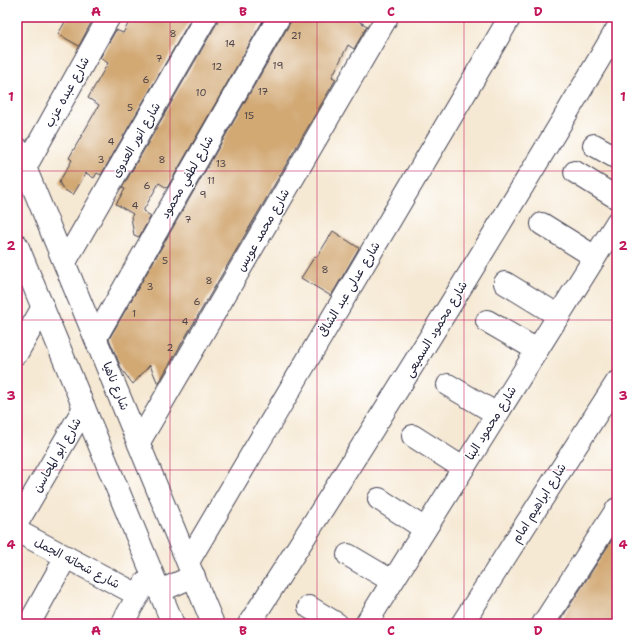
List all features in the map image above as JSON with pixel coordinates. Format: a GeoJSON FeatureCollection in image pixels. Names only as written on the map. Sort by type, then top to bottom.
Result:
{"type":"FeatureCollection","features":[{"type":"Feature","properties":{"kind":"street","name":"شارع عبده عزب"},"geometry":{"type":"LineString","coordinates":[[25,168],[109,17]]}},
{"type":"Feature","properties":{"kind":"street","name":"شارع انور العدوى"},"geometry":{"type":"LineString","coordinates":[[65,262],[206,17]]}},
{"type":"Feature","properties":{"kind":"street","name":"شارع لطفي محمود"},"geometry":{"type":"LineString","coordinates":[[96,337],[279,17]]}},
{"type":"Feature","properties":{"kind":"street","name":"شارع محمد عويس"},"geometry":{"type":"LineString","coordinates":[[139,442],[387,17]]}},
{"type":"Feature","properties":{"kind":"street","name":"شارع عدلى عبد الشافى"},"geometry":{"type":"LineString","coordinates":[[191,569],[510,17]]}},
{"type":"Feature","properties":{"kind":"street","name":"شارع محمود السميعى"},"geometry":{"type":"LineString","coordinates":[[249,624],[382,417],[552,139],[617,29]]}},
{"type":"Feature","properties":{"kind":"street"},"geometry":{"type":"LineString","coordinates":[[594,145],[617,158]]}},
{"type":"Feature","properties":{"kind":"street","name":"شارع ناهيا"},"geometry":{"type":"LineString","coordinates":[[17,148],[213,624]]}},
{"type":"Feature","properties":{"kind":"street"},"geometry":{"type":"LineString","coordinates":[[575,172],[617,198]]}},
{"type":"Feature","properties":{"kind":"street","name":"شارع محمود البنا"},"geometry":{"type":"LineString","coordinates":[[366,624],[617,222]]}},
{"type":"Feature","properties":{"kind":"street"},"geometry":{"type":"LineString","coordinates":[[542,224],[595,257]]}},
{"type":"Feature","properties":{"kind":"street"},"geometry":{"type":"LineString","coordinates":[[17,245],[173,624]]}},
{"type":"Feature","properties":{"kind":"street"},"geometry":{"type":"LineString","coordinates":[[505,283],[559,316]]}},
{"type":"Feature","properties":{"kind":"street"},"geometry":{"type":"LineString","coordinates":[[17,354],[43,307]]}},
{"type":"Feature","properties":{"kind":"street"},"geometry":{"type":"LineString","coordinates":[[487,321],[537,350]]}},
{"type":"Feature","properties":{"kind":"street","name":"شارع ابراهيم امام"},"geometry":{"type":"LineString","coordinates":[[462,624],[617,382]]}},
{"type":"Feature","properties":{"kind":"street"},"geometry":{"type":"LineString","coordinates":[[448,385],[497,414]]}},
{"type":"Feature","properties":{"kind":"street","name":"شارع أبو المحاسن"},"geometry":{"type":"LineString","coordinates":[[17,523],[84,408]]}},
{"type":"Feature","properties":{"kind":"street"},"geometry":{"type":"LineString","coordinates":[[413,436],[463,468]]}},
{"type":"Feature","properties":{"kind":"street"},"geometry":{"type":"LineString","coordinates":[[379,499],[425,529]]}},
{"type":"Feature","properties":{"kind":"street"},"geometry":{"type":"LineString","coordinates":[[543,624],[617,509]]}},
{"type":"Feature","properties":{"kind":"street","name":"شارع شحاته الجمل"},"geometry":{"type":"LineString","coordinates":[[17,531],[138,595]]}},
{"type":"Feature","properties":{"kind":"street"},"geometry":{"type":"LineString","coordinates":[[348,555],[392,582]]}},
{"type":"Feature","properties":{"kind":"street"},"geometry":{"type":"LineString","coordinates":[[28,624],[66,557]]}},
{"type":"Feature","properties":{"kind":"street"},"geometry":{"type":"LineString","coordinates":[[122,624],[138,595],[156,581],[191,569]]}},
{"type":"Feature","properties":{"kind":"street"},"geometry":{"type":"LineString","coordinates":[[309,607],[337,624]]}},
{"type":"Feature","properties":{"kind":"building"},"geometry":{"type":"Polygon","coordinates":[[[68,17],[85,17],[92,21],[79,46],[58,34],[68,17]]]}},
{"type":"Feature","properties":{"kind":"building"},"geometry":{"type":"Polygon","coordinates":[[[132,17],[192,17],[101,175],[97,173],[94,178],[86,173],[73,195],[63,189],[59,182],[72,160],[69,158],[99,105],[88,98],[108,63],[100,58],[116,30],[123,33],[132,17]]]}},
{"type":"Feature","properties":{"kind":"building"},"geometry":{"type":"Polygon","coordinates":[[[218,17],[265,17],[167,188],[159,183],[143,211],[151,216],[139,237],[134,235],[131,217],[133,214],[116,204],[125,189],[122,188],[217,23],[218,17]]]}},
{"type":"Feature","properties":{"kind":"building"},"geometry":{"type":"Polygon","coordinates":[[[291,17],[352,17],[367,26],[354,49],[348,45],[332,77],[336,79],[158,384],[150,365],[133,384],[122,370],[109,339],[290,23],[291,17]]]}},
{"type":"Feature","properties":{"kind":"building"},"geometry":{"type":"Polygon","coordinates":[[[333,231],[359,248],[331,296],[301,278],[315,256],[317,257],[333,231]]]}},
{"type":"Feature","properties":{"kind":"building"},"geometry":{"type":"Polygon","coordinates":[[[617,532],[617,616],[612,624],[558,624],[617,532]]]}}]}
